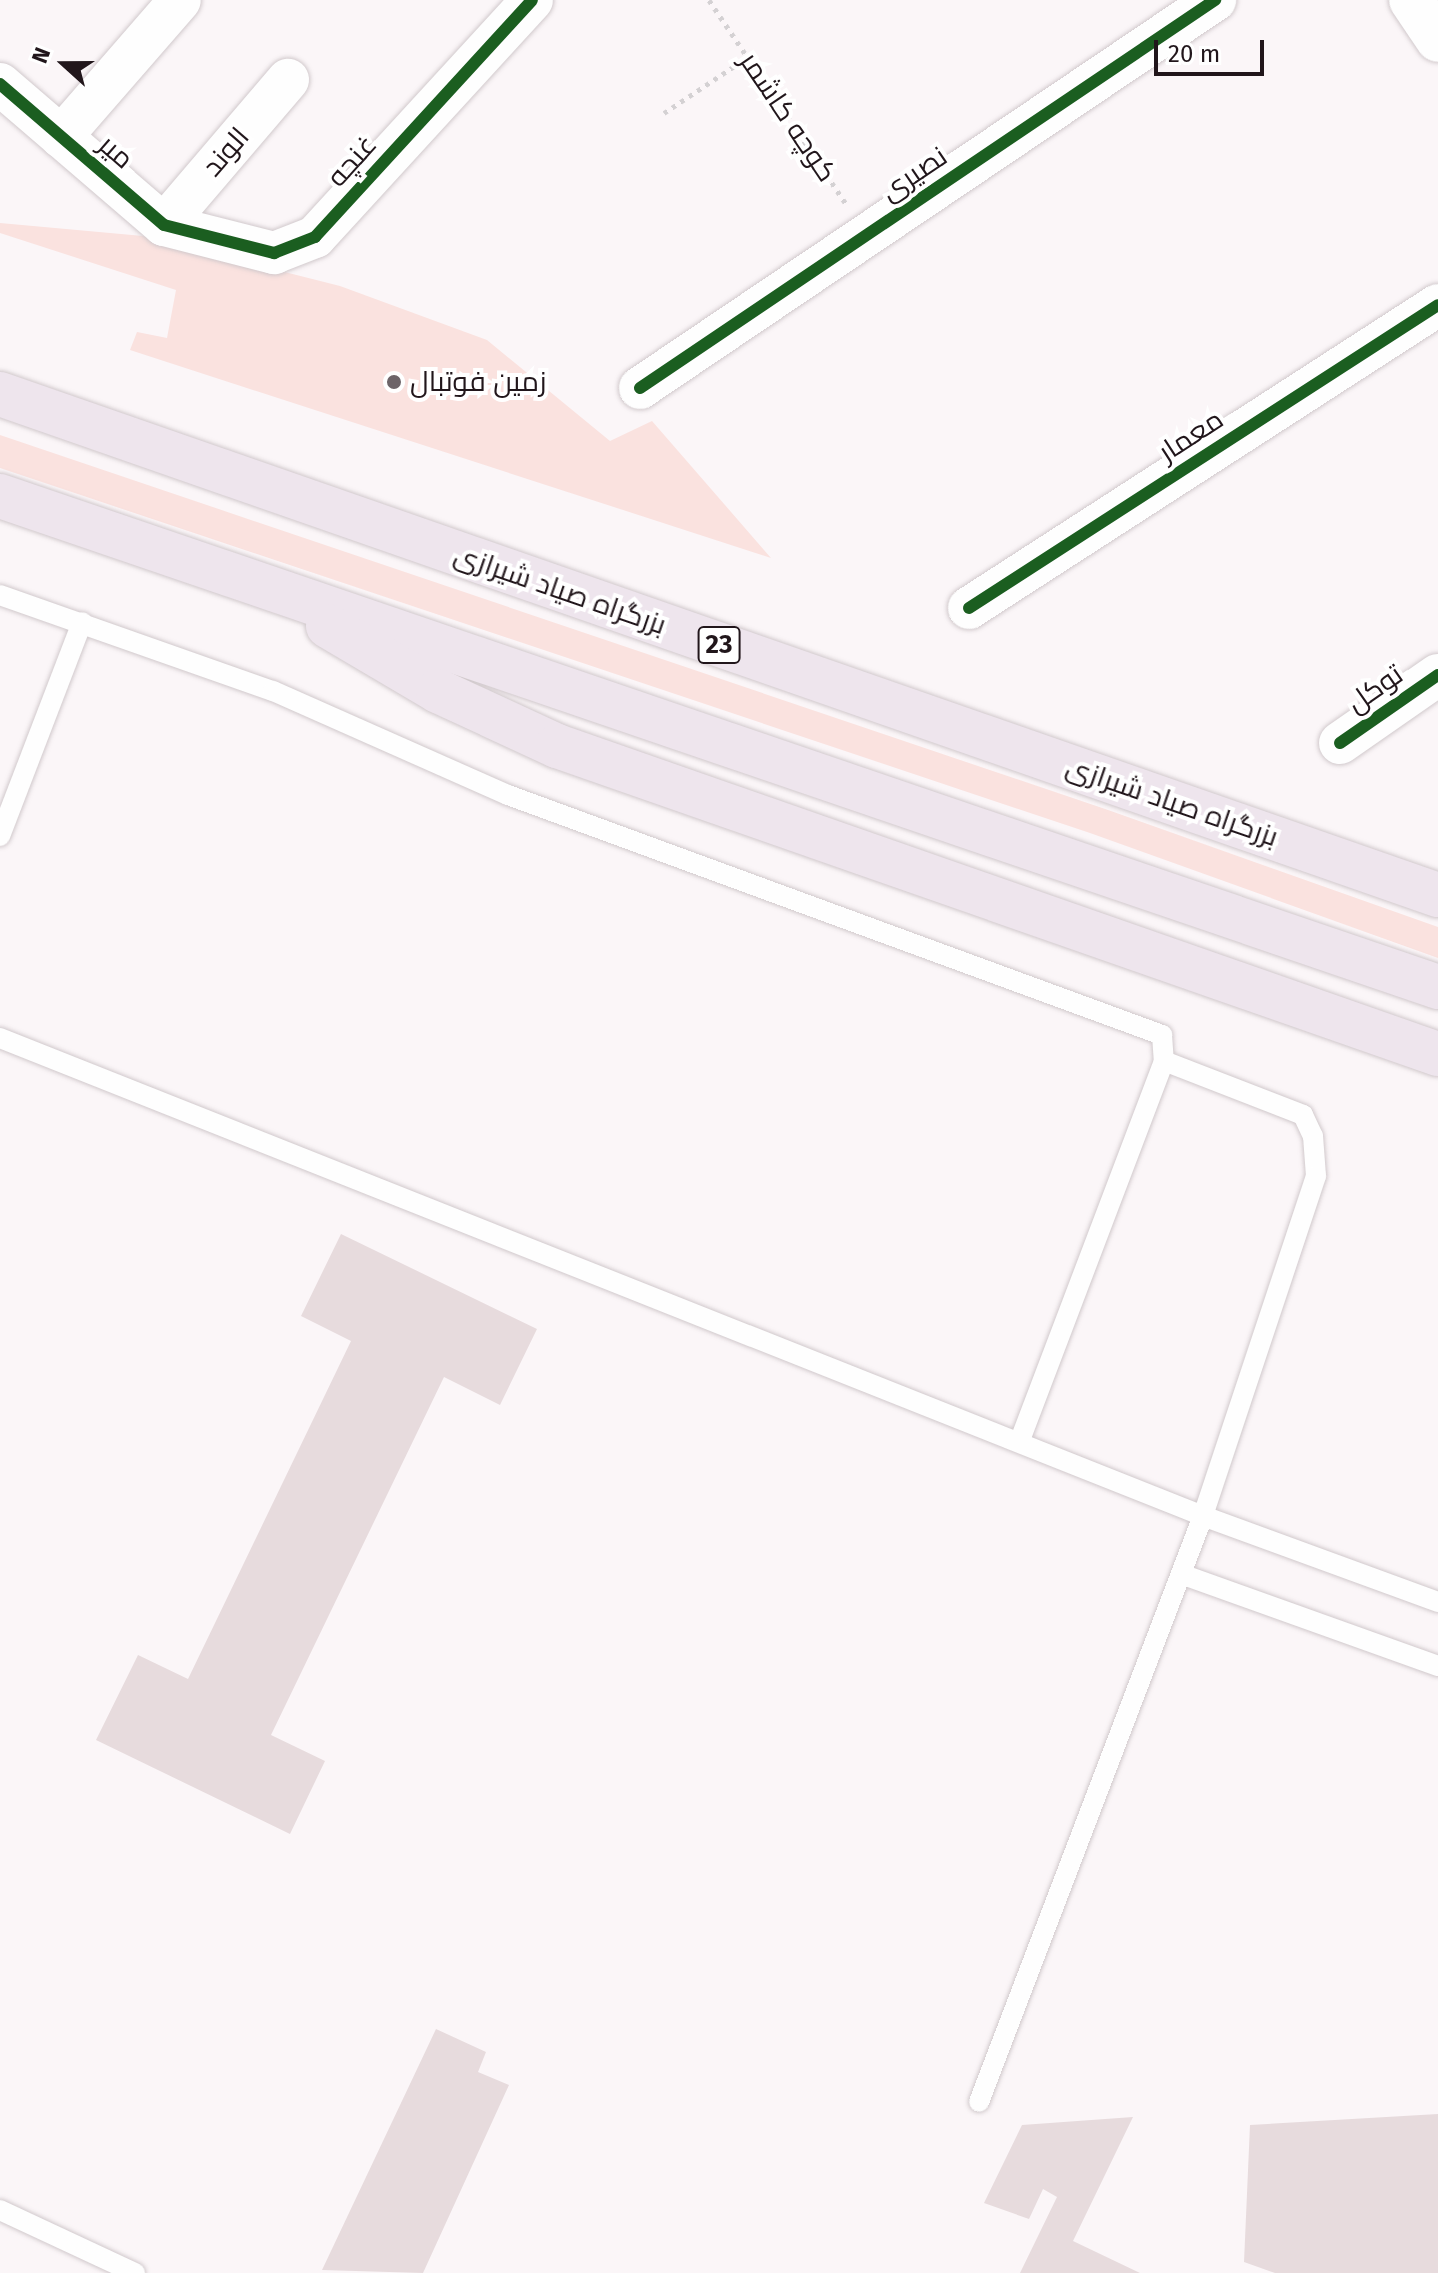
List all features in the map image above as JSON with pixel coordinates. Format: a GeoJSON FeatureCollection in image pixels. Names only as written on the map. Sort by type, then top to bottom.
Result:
{"type":"FeatureCollection","features":[{"type":"Feature","properties":{"kind":"highway","name":"بزرگراه صیاد شیرازی"},"geometry":{"type":"LineString","coordinates":[[0,394],[1438,895]]}},
{"type":"Feature","properties":{"kind":"highway"},"geometry":{"type":"LineString","coordinates":[[0,496],[1438,987]]}},
{"type":"Feature","properties":{"kind":"highway"},"geometry":{"type":"LineString","coordinates":[[246,579],[438,691],[557,746],[1438,1054]]}},
{"type":"Feature","properties":{"kind":"main road"},"geometry":{"type":"LineString","coordinates":[[1411,0],[1438,40]]}},
{"type":"Feature","properties":{"kind":"street"},"geometry":{"type":"LineString","coordinates":[[61,137],[180,0]]}},
{"type":"Feature","properties":{"kind":"street","name":"غنچه"},"geometry":{"type":"LineString","coordinates":[[164,225],[274,253],[315,237],[532,0]]}},
{"type":"Feature","properties":{"kind":"street","name":"نصیری"},"geometry":{"type":"LineString","coordinates":[[640,388],[1215,0]]}},
{"type":"Feature","properties":{"kind":"street","name":"الوند"},"geometry":{"type":"LineString","coordinates":[[164,225],[288,80]]}},
{"type":"Feature","properties":{"kind":"street","name":"میر"},"geometry":{"type":"LineString","coordinates":[[0,84],[164,225]]}},
{"type":"Feature","properties":{"kind":"street","name":"معمار"},"geometry":{"type":"LineString","coordinates":[[969,608],[1438,305]]}},
{"type":"Feature","properties":{"kind":"street","name":"توکل"},"geometry":{"type":"LineString","coordinates":[[1340,743],[1438,675]]}},
{"type":"Feature","properties":{"kind":"lane"},"geometry":{"type":"LineString","coordinates":[[0,595],[273,691],[508,795],[1162,1035],[1164,1061],[1020,1440]]}},
{"type":"Feature","properties":{"kind":"lane"},"geometry":{"type":"LineString","coordinates":[[0,836],[82,622]]}},
{"type":"Feature","properties":{"kind":"lane"},"geometry":{"type":"LineString","coordinates":[[0,1038],[1020,1440],[1203,1516],[1438,1602]]}},
{"type":"Feature","properties":{"kind":"lane"},"geometry":{"type":"LineString","coordinates":[[979,2102],[1203,1516],[1316,1176],[1313,1136],[1303,1115],[1164,1061]]}},
{"type":"Feature","properties":{"kind":"lane"},"geometry":{"type":"LineString","coordinates":[[1181,1574],[1438,1666]]}},
{"type":"Feature","properties":{"kind":"lane"},"geometry":{"type":"LineString","coordinates":[[0,2210],[135,2273]]}},
{"type":"Feature","properties":{"kind":"path"},"geometry":{"type":"LineString","coordinates":[[664,113],[748,57]]}},
{"type":"Feature","properties":{"kind":"shaded area"},"geometry":{"type":"Polygon","coordinates":[[[0,223],[143,236],[340,286],[487,340],[610,441],[652,421],[771,558],[130,350],[137,332],[167,338],[176,290],[0,233],[0,223]]]}},
{"type":"Feature","properties":{"kind":"shaded area"},"geometry":{"type":"Polygon","coordinates":[[[0,435],[1108,810],[1438,927],[1438,958],[1090,833],[0,468],[0,435]]]}},
{"type":"Feature","properties":{"kind":"building"},"geometry":{"type":"Polygon","coordinates":[[[341,1234],[537,1329],[500,1405],[444,1377],[271,1735],[325,1761],[290,1834],[96,1740],[138,1655],[188,1679],[351,1341],[301,1316],[341,1234]]]}},
{"type":"Feature","properties":{"kind":"building"},"geometry":{"type":"Polygon","coordinates":[[[436,2029],[486,2052],[478,2072],[509,2085],[423,2273],[322,2270],[436,2029]]]}},
{"type":"Feature","properties":{"kind":"building"},"geometry":{"type":"Polygon","coordinates":[[[1438,2114],[1438,2273],[1275,2273],[1244,2262],[1250,2125],[1438,2114]]]}},
{"type":"Feature","properties":{"kind":"building"},"geometry":{"type":"Polygon","coordinates":[[[1133,2117],[1073,2241],[1140,2273],[1020,2273],[1057,2197],[1043,2189],[1029,2219],[984,2203],[1022,2125],[1133,2117]]]}},
{"type":"Feature","properties":{"kind":"cycle path"},"geometry":{"type":"LineString","coordinates":[[0,84],[164,225],[274,253],[315,237],[532,0]]}},
{"type":"Feature","properties":{"kind":"cycle path"},"geometry":{"type":"LineString","coordinates":[[640,388],[1215,0]]}},
{"type":"Feature","properties":{"kind":"cycle path"},"geometry":{"type":"LineString","coordinates":[[969,608],[1438,305]]}},
{"type":"Feature","properties":{"kind":"cycle path"},"geometry":{"type":"LineString","coordinates":[[1340,743],[1438,675]]}},
{"type":"Feature","properties":{"kind":"place","name":"زمین فوتبال"},"geometry":{"type":"Point","coordinates":[394,382]}}]}
